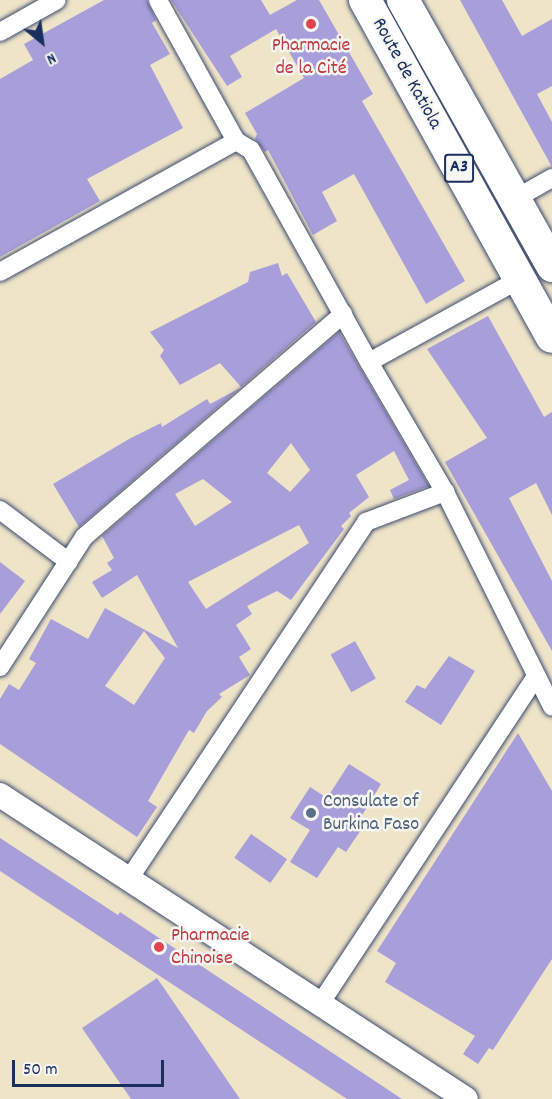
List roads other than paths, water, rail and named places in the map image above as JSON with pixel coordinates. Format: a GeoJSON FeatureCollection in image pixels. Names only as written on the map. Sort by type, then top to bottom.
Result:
{"type":"FeatureCollection","features":[{"type":"Feature","properties":{"kind":"highway","name":"Route de Katiola"},"geometry":{"type":"LineString","coordinates":[[365,0],[552,337]]}},
{"type":"Feature","properties":{"kind":"highway","name":"Route de Katiola"},"geometry":{"type":"LineString","coordinates":[[403,0],[552,266]]}},
{"type":"Feature","properties":{"kind":"main road"},"geometry":{"type":"LineString","coordinates":[[0,795],[466,1099]]}},
{"type":"Feature","properties":{"kind":"street"},"geometry":{"type":"LineString","coordinates":[[0,32],[57,0]]}},
{"type":"Feature","properties":{"kind":"street"},"geometry":{"type":"LineString","coordinates":[[158,0],[236,141],[251,150],[369,362],[445,492],[552,707]]}},
{"type":"Feature","properties":{"kind":"street"},"geometry":{"type":"LineString","coordinates":[[0,272],[236,141]]}},
{"type":"Feature","properties":{"kind":"street"},"geometry":{"type":"LineString","coordinates":[[515,199],[552,178]]}},
{"type":"Feature","properties":{"kind":"street"},"geometry":{"type":"LineString","coordinates":[[369,362],[520,279]]}},
{"type":"Feature","properties":{"kind":"street"},"geometry":{"type":"LineString","coordinates":[[0,667],[84,537],[343,314]]}},
{"type":"Feature","properties":{"kind":"street"},"geometry":{"type":"LineString","coordinates":[[129,879],[366,522],[445,492]]}},
{"type":"Feature","properties":{"kind":"street"},"geometry":{"type":"LineString","coordinates":[[0,510],[69,562]]}},
{"type":"Feature","properties":{"kind":"street"},"geometry":{"type":"LineString","coordinates":[[320,1004],[536,677]]}},
{"type":"Feature","properties":{"kind":"place","name":"Pharmacie de la Cité"},"geometry":{"type":"Point","coordinates":[311,24]}},
{"type":"Feature","properties":{"kind":"place","name":"Consulate of Burkina Faso"},"geometry":{"type":"Point","coordinates":[311,813]}},
{"type":"Feature","properties":{"kind":"place","name":"Pharmacie Chinoise"},"geometry":{"type":"Point","coordinates":[159,947]}}]}
